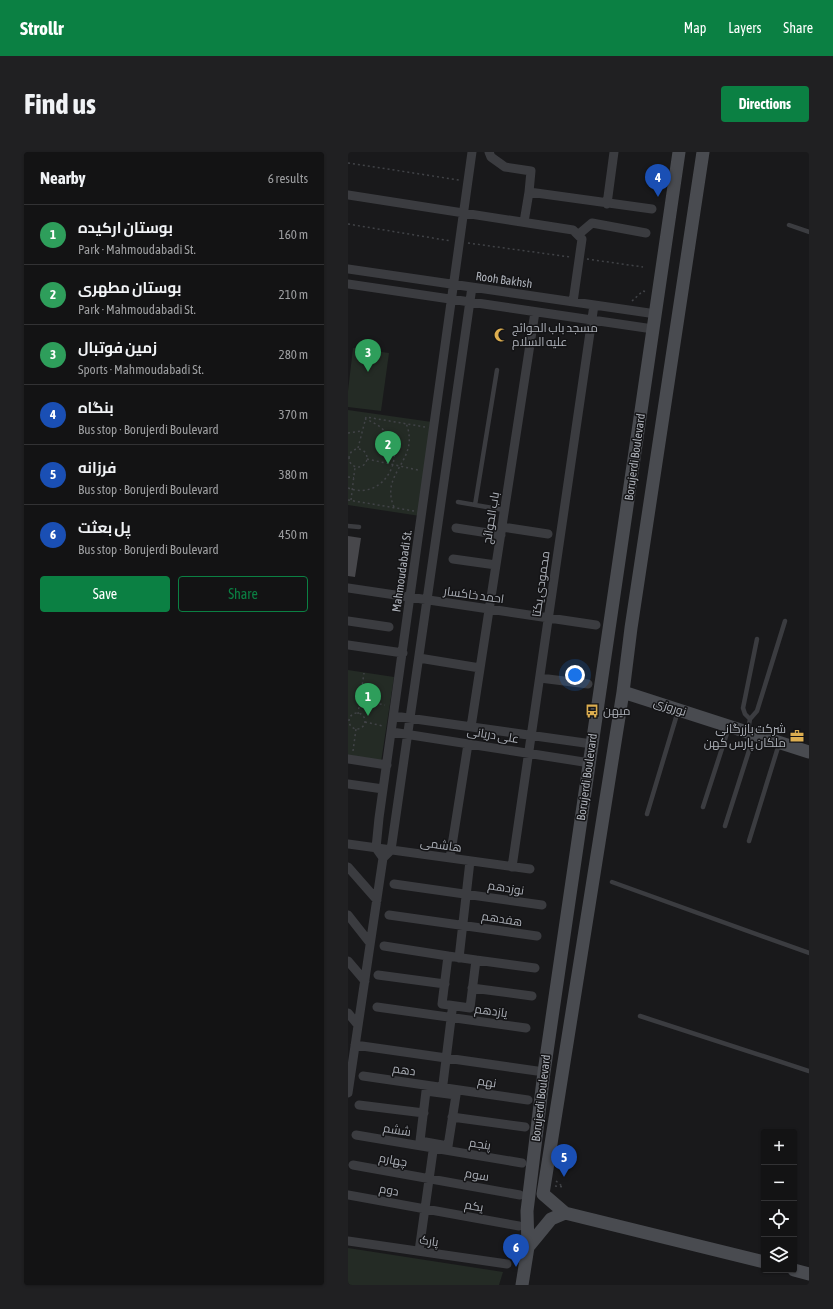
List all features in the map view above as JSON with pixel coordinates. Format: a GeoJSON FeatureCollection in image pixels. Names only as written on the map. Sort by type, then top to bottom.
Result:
{"type":"FeatureCollection","features":[{"type":"Feature","properties":{"kind":"main road","name":"Borujerdi Boulevard"},"geometry":{"type":"LineString","coordinates":[[522,1283],[528,1246],[527,1211],[544,1072],[679,152]]}},
{"type":"Feature","properties":{"kind":"main road","name":"Borujerdi Boulevard"},"geometry":{"type":"LineString","coordinates":[[565,1213],[543,1194],[623,692],[633,613],[703,152]]}},
{"type":"Feature","properties":{"kind":"main road","name":"نوروزی"},"geometry":{"type":"LineString","coordinates":[[623,692],[729,726],[751,728],[780,742],[809,752]]}},
{"type":"Feature","properties":{"kind":"main road"},"geometry":{"type":"LineString","coordinates":[[528,1246],[551,1219],[565,1213],[761,1261]]}},
{"type":"Feature","properties":{"kind":"main road"},"geometry":{"type":"LineString","coordinates":[[797,1271],[809,1274]]}},
{"type":"Feature","properties":{"kind":"street","name":"Mahmoudabadi St."},"geometry":{"type":"LineString","coordinates":[[376,848],[386,765],[403,653],[472,152]]}},
{"type":"Feature","properties":{"kind":"street"},"geometry":{"type":"LineString","coordinates":[[489,152],[491,158],[505,167],[531,171],[524,222]]}},
{"type":"Feature","properties":{"kind":"street"},"geometry":{"type":"LineString","coordinates":[[608,204],[614,152]]}},
{"type":"Feature","properties":{"kind":"street"},"geometry":{"type":"LineString","coordinates":[[529,192],[652,209]]}},
{"type":"Feature","properties":{"kind":"street"},"geometry":{"type":"LineString","coordinates":[[348,195],[573,230],[579,234],[582,239],[573,302]]}},
{"type":"Feature","properties":{"kind":"street"},"geometry":{"type":"LineString","coordinates":[[579,234],[592,223],[646,233]]}},
{"type":"Feature","properties":{"kind":"street","name":"Rooh Bakhsh"},"geometry":{"type":"LineString","coordinates":[[348,269],[656,314]]}},
{"type":"Feature","properties":{"kind":"street"},"geometry":{"type":"LineString","coordinates":[[348,284],[654,329]]}},
{"type":"Feature","properties":{"kind":"street"},"geometry":{"type":"LineString","coordinates":[[348,1093],[350,1063],[355,1045],[383,858],[391,850],[472,287]]}},
{"type":"Feature","properties":{"kind":"street","name":"محمودی یکتا"},"geometry":{"type":"LineString","coordinates":[[512,867],[594,305]]}},
{"type":"Feature","properties":{"kind":"street","name":"باب الحوائج"},"geometry":{"type":"LineString","coordinates":[[471,727],[535,312]]}},
{"type":"Feature","properties":{"kind":"street"},"geometry":{"type":"LineString","coordinates":[[456,528],[548,534]]}},
{"type":"Feature","properties":{"kind":"street"},"geometry":{"type":"LineString","coordinates":[[453,559],[496,565]]}},
{"type":"Feature","properties":{"kind":"street","name":"احمد خاکسار"},"geometry":{"type":"LineString","coordinates":[[348,588],[596,625]]}},
{"type":"Feature","properties":{"kind":"street"},"geometry":{"type":"LineString","coordinates":[[348,621],[389,627]]}},
{"type":"Feature","properties":{"kind":"street"},"geometry":{"type":"LineString","coordinates":[[348,645],[403,653]]}},
{"type":"Feature","properties":{"kind":"street"},"geometry":{"type":"LineString","coordinates":[[419,658],[480,668]]}},
{"type":"Feature","properties":{"kind":"street"},"geometry":{"type":"LineString","coordinates":[[540,678],[588,684]]}},
{"type":"Feature","properties":{"kind":"street"},"geometry":{"type":"LineString","coordinates":[[394,716],[592,744]]}},
{"type":"Feature","properties":{"kind":"street","name":"علی دریانی"},"geometry":{"type":"LineString","coordinates":[[392,730],[408,734],[590,763]]}},
{"type":"Feature","properties":{"kind":"street"},"geometry":{"type":"LineString","coordinates":[[450,858],[468,744]]}},
{"type":"Feature","properties":{"kind":"street"},"geometry":{"type":"LineString","coordinates":[[350,758],[386,765]]}},
{"type":"Feature","properties":{"kind":"street"},"geometry":{"type":"LineString","coordinates":[[348,784],[383,790]]}},
{"type":"Feature","properties":{"kind":"street","name":"هاشمی"},"geometry":{"type":"LineString","coordinates":[[348,844],[530,869]]}},
{"type":"Feature","properties":{"kind":"street"},"geometry":{"type":"LineString","coordinates":[[376,848],[383,858]]}},
{"type":"Feature","properties":{"kind":"street"},"geometry":{"type":"LineString","coordinates":[[459,958],[470,861]]}},
{"type":"Feature","properties":{"kind":"street"},"geometry":{"type":"LineString","coordinates":[[348,867],[377,900]]}},
{"type":"Feature","properties":{"kind":"street","name":"نوزدهم"},"geometry":{"type":"LineString","coordinates":[[394,884],[542,905]]}},
{"type":"Feature","properties":{"kind":"street"},"geometry":{"type":"LineString","coordinates":[[348,915],[370,943]]}},
{"type":"Feature","properties":{"kind":"street","name":"هفدهم"},"geometry":{"type":"LineString","coordinates":[[389,915],[463,924],[537,936]]}},
{"type":"Feature","properties":{"kind":"street"},"geometry":{"type":"LineString","coordinates":[[384,946],[535,968]]}},
{"type":"Feature","properties":{"kind":"street"},"geometry":{"type":"LineString","coordinates":[[448,956],[442,1004],[453,1006],[470,1008],[476,960]]}},
{"type":"Feature","properties":{"kind":"street"},"geometry":{"type":"LineString","coordinates":[[348,960],[365,981]]}},
{"type":"Feature","properties":{"kind":"street"},"geometry":{"type":"LineString","coordinates":[[378,975],[445,984]]}},
{"type":"Feature","properties":{"kind":"street"},"geometry":{"type":"LineString","coordinates":[[472,988],[532,996]]}},
{"type":"Feature","properties":{"kind":"street","name":"یازدهم"},"geometry":{"type":"LineString","coordinates":[[377,1006],[526,1028]]}},
{"type":"Feature","properties":{"kind":"street"},"geometry":{"type":"LineString","coordinates":[[442,1090],[453,1006]]}},
{"type":"Feature","properties":{"kind":"street"},"geometry":{"type":"LineString","coordinates":[[348,1012],[358,1025]]}},
{"type":"Feature","properties":{"kind":"street"},"geometry":{"type":"LineString","coordinates":[[355,1045],[544,1072]]}},
{"type":"Feature","properties":{"kind":"street","name":"دهم"},"geometry":{"type":"LineString","coordinates":[[363,1076],[442,1090]]}},
{"type":"Feature","properties":{"kind":"street"},"geometry":{"type":"LineString","coordinates":[[442,1090],[456,1095],[448,1146],[434,1146],[420,1141],[426,1091],[442,1090]]}},
{"type":"Feature","properties":{"kind":"street","name":"نهم"},"geometry":{"type":"LineString","coordinates":[[442,1090],[528,1100]]}},
{"type":"Feature","properties":{"kind":"street"},"geometry":{"type":"LineString","coordinates":[[359,1105],[424,1113]]}},
{"type":"Feature","properties":{"kind":"street"},"geometry":{"type":"LineString","coordinates":[[452,1117],[525,1126]]}},
{"type":"Feature","properties":{"kind":"street","name":"ششم"},"geometry":{"type":"LineString","coordinates":[[356,1135],[434,1146]]}},
{"type":"Feature","properties":{"kind":"street"},"geometry":{"type":"LineString","coordinates":[[419,1252],[434,1146]]}},
{"type":"Feature","properties":{"kind":"street","name":"پنجم"},"geometry":{"type":"LineString","coordinates":[[434,1146],[522,1163]]}},
{"type":"Feature","properties":{"kind":"street","name":"چهارم"},"geometry":{"type":"LineString","coordinates":[[352,1165],[429,1178]]}},
{"type":"Feature","properties":{"kind":"street","name":"سوم"},"geometry":{"type":"LineString","coordinates":[[429,1178],[520,1195]]}},
{"type":"Feature","properties":{"kind":"street","name":"دوم"},"geometry":{"type":"LineString","coordinates":[[348,1195],[425,1209]]}},
{"type":"Feature","properties":{"kind":"street","name":"یکم"},"geometry":{"type":"LineString","coordinates":[[425,1209],[519,1226]]}},
{"type":"Feature","properties":{"kind":"street","name":"پارک"},"geometry":{"type":"LineString","coordinates":[[348,1241],[507,1264]]}},
{"type":"Feature","properties":{"kind":"lane"},"geometry":{"type":"LineString","coordinates":[[789,225],[809,232]]}},
{"type":"Feature","properties":{"kind":"lane"},"geometry":{"type":"LineString","coordinates":[[475,505],[497,370]]}},
{"type":"Feature","properties":{"kind":"lane"},"geometry":{"type":"LineString","coordinates":[[458,502],[504,510]]}},
{"type":"Feature","properties":{"kind":"lane"},"geometry":{"type":"LineString","coordinates":[[348,526],[358,527]]}},
{"type":"Feature","properties":{"kind":"lane"},"geometry":{"type":"LineString","coordinates":[[725,826],[751,728],[785,621]]}},
{"type":"Feature","properties":{"kind":"lane"},"geometry":{"type":"LineString","coordinates":[[751,728],[743,708],[757,638]]}},
{"type":"Feature","properties":{"kind":"lane"},"geometry":{"type":"LineString","coordinates":[[647,814],[679,710]]}},
{"type":"Feature","properties":{"kind":"lane"},"geometry":{"type":"LineString","coordinates":[[703,807],[729,726]]}},
{"type":"Feature","properties":{"kind":"lane"},"geometry":{"type":"LineString","coordinates":[[749,841],[780,742]]}},
{"type":"Feature","properties":{"kind":"lane"},"geometry":{"type":"LineString","coordinates":[[612,882],[809,953]]}},
{"type":"Feature","properties":{"kind":"lane"},"geometry":{"type":"LineString","coordinates":[[640,1016],[809,1072]]}},
{"type":"Feature","properties":{"kind":"path"},"geometry":{"type":"LineString","coordinates":[[348,163],[467,182]]}},
{"type":"Feature","properties":{"kind":"path"},"geometry":{"type":"LineString","coordinates":[[348,224],[460,242],[643,267]]}},
{"type":"Feature","properties":{"kind":"path"},"geometry":{"type":"LineString","coordinates":[[632,300],[643,291]]}},
{"type":"Feature","properties":{"kind":"path"},"geometry":{"type":"LineString","coordinates":[[358,448],[366,417],[429,427]]}},
{"type":"Feature","properties":{"kind":"path"},"geometry":{"type":"LineString","coordinates":[[348,488],[363,490],[374,487],[383,481],[390,472],[393,464],[394,450],[391,439],[380,426],[365,420]]}},
{"type":"Feature","properties":{"kind":"path"},"geometry":{"type":"LineString","coordinates":[[394,507],[391,501],[391,484],[408,451],[409,432],[406,423]]}},
{"type":"Feature","properties":{"kind":"path"},"geometry":{"type":"LineString","coordinates":[[348,433],[362,431]]}},
{"type":"Feature","properties":{"kind":"path"},"geometry":{"type":"LineString","coordinates":[[355,467],[350,463],[348,457],[353,450],[358,448]]}},
{"type":"Feature","properties":{"kind":"path"},"geometry":{"type":"LineString","coordinates":[[358,448],[364,451],[367,459]]}},
{"type":"Feature","properties":{"kind":"path"},"geometry":{"type":"LineString","coordinates":[[367,459],[428,472]]}},
{"type":"Feature","properties":{"kind":"path"},"geometry":{"type":"LineString","coordinates":[[355,467],[364,464],[367,459]]}},
{"type":"Feature","properties":{"kind":"path"},"geometry":{"type":"LineString","coordinates":[[355,467],[349,500],[418,511]]}},
{"type":"Feature","properties":{"kind":"path"},"geometry":{"type":"LineString","coordinates":[[348,477],[354,478]]}},
{"type":"Feature","properties":{"kind":"path"},"geometry":{"type":"LineString","coordinates":[[358,714],[364,673]]}},
{"type":"Feature","properties":{"kind":"path"},"geometry":{"type":"LineString","coordinates":[[360,700],[390,706]]}},
{"type":"Feature","properties":{"kind":"path"},"geometry":{"type":"LineString","coordinates":[[358,714],[364,717],[365,722],[363,727],[356,729],[351,726],[349,720],[353,715],[358,714]]}},
{"type":"Feature","properties":{"kind":"path"},"geometry":{"type":"LineString","coordinates":[[365,722],[392,730]]}},
{"type":"Feature","properties":{"kind":"path"},"geometry":{"type":"LineString","coordinates":[[350,758],[356,729]]}},
{"type":"Feature","properties":{"kind":"shaded area"},"geometry":{"type":"Polygon","coordinates":[[[353,348],[389,353],[381,411],[348,407],[348,391],[353,348]]]}},
{"type":"Feature","properties":{"kind":"shaded area"},"geometry":{"type":"Polygon","coordinates":[[[348,410],[432,422],[420,516],[348,505],[348,410]]]}},
{"type":"Feature","properties":{"kind":"shaded area"},"geometry":{"type":"Polygon","coordinates":[[[348,670],[394,677],[381,762],[348,756],[348,670]]]}},
{"type":"Feature","properties":{"kind":"shaded area"},"geometry":{"type":"Polygon","coordinates":[[[348,1248],[503,1272],[499,1285],[348,1285],[348,1248]]]}},
{"type":"Feature","properties":{"kind":"building"},"geometry":{"type":"Polygon","coordinates":[[[348,536],[361,538],[355,577],[348,576],[348,536]]]}},
{"type":"Feature","properties":{"kind":"place","name":"بنگاه"},"geometry":{"type":"Point","coordinates":[658,197]}},
{"type":"Feature","properties":{"kind":"place","name":"مسجد باب الحوائج علیه السلام"},"geometry":{"type":"Point","coordinates":[501,335]}},
{"type":"Feature","properties":{"kind":"place","name":"زمین فوتبال"},"geometry":{"type":"Point","coordinates":[368,372]}},
{"type":"Feature","properties":{"kind":"place","name":"بوستان مطهری"},"geometry":{"type":"Point","coordinates":[388,464]}},
{"type":"Feature","properties":{"kind":"place","name":"میهن"},"geometry":{"type":"Point","coordinates":[592,711]}},
{"type":"Feature","properties":{"kind":"place","name":"بوستان ارکیده"},"geometry":{"type":"Point","coordinates":[368,716]}},
{"type":"Feature","properties":{"kind":"place","name":"شرکت بازرگانی ملکان پارس کهن"},"geometry":{"type":"Point","coordinates":[797,736]}},
{"type":"Feature","properties":{"kind":"place","name":"فرزانه"},"geometry":{"type":"Point","coordinates":[564,1177]}},
{"type":"Feature","properties":{"kind":"place","name":"پل بعثت"},"geometry":{"type":"Point","coordinates":[516,1267]}}]}
